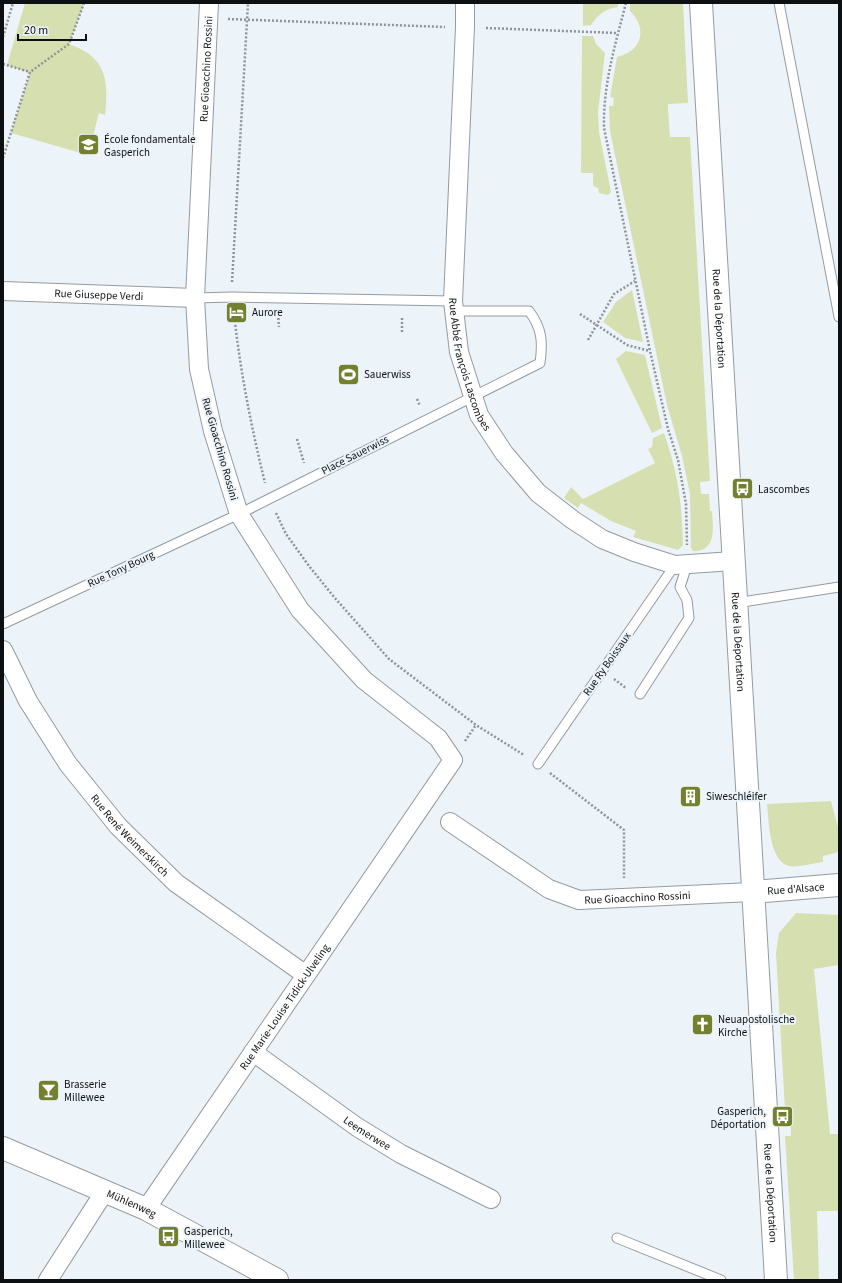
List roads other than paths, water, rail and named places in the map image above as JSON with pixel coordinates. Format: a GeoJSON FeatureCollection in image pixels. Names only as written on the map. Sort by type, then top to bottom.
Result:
{"type":"FeatureCollection","features":[{"type":"Feature","properties":{"kind":"street","name":"Rue Abbé François Lascombes"},"geometry":{"type":"LineString","coordinates":[[465,3],[453,306],[459,352],[478,415],[504,453],[538,493],[573,520],[602,539],[634,552],[681,565],[733,561]]}},
{"type":"Feature","properties":{"kind":"street","name":"Rue de la Déportation"},"geometry":{"type":"LineString","coordinates":[[701,3],[735,603],[776,1280]]}},
{"type":"Feature","properties":{"kind":"street","name":"Rue Gioacchino Rossini"},"geometry":{"type":"LineString","coordinates":[[209,10],[195,298],[199,369],[213,431],[239,514],[300,610],[364,680],[438,738],[453,760],[422,804]]}},
{"type":"Feature","properties":{"kind":"street","name":"Rue Giuseppe Verdi"},"geometry":{"type":"LineString","coordinates":[[3,291],[195,298]]}},
{"type":"Feature","properties":{"kind":"street","name":"Rue René Weimerskirch"},"geometry":{"type":"LineString","coordinates":[[3,650],[28,701],[68,764],[118,826],[176,883],[306,975]]}},
{"type":"Feature","properties":{"kind":"street","name":"Rue Marie-Louise Tidick-Ulveling"},"geometry":{"type":"LineString","coordinates":[[146,1209],[422,804]]}},
{"type":"Feature","properties":{"kind":"street","name":"Rue Gioacchino Rossini"},"geometry":{"type":"LineString","coordinates":[[450,822],[549,889],[579,900],[752,892]]}},
{"type":"Feature","properties":{"kind":"street","name":"Rue d'Alsace"},"geometry":{"type":"LineString","coordinates":[[752,892],[839,885]]}},
{"type":"Feature","properties":{"kind":"street","name":"Leemerwee"},"geometry":{"type":"LineString","coordinates":[[253,1052],[357,1127],[402,1154],[492,1199]]}},
{"type":"Feature","properties":{"kind":"street","name":"Mühlenweg"},"geometry":{"type":"LineString","coordinates":[[3,1148],[146,1209],[277,1280]]}},
{"type":"Feature","properties":{"kind":"street"},"geometry":{"type":"LineString","coordinates":[[48,1280],[105,1191]]}},
{"type":"Feature","properties":{"kind":"lane"},"geometry":{"type":"LineString","coordinates":[[779,3],[839,317]]}},
{"type":"Feature","properties":{"kind":"lane"},"geometry":{"type":"LineString","coordinates":[[195,298],[232,297],[453,306]]}},
{"type":"Feature","properties":{"kind":"lane","name":"Place Sauerwiss"},"geometry":{"type":"LineString","coordinates":[[239,514],[540,363],[542,335],[537,321],[529,311],[453,306]]}},
{"type":"Feature","properties":{"kind":"lane","name":"Rue Tony Bourg"},"geometry":{"type":"LineString","coordinates":[[3,624],[239,514]]}},
{"type":"Feature","properties":{"kind":"lane"},"geometry":{"type":"LineString","coordinates":[[640,694],[689,618],[687,600],[680,587],[681,565]]}},
{"type":"Feature","properties":{"kind":"lane","name":"Rue Ry Boissaux"},"geometry":{"type":"LineString","coordinates":[[538,764],[602,671],[681,565]]}},
{"type":"Feature","properties":{"kind":"lane"},"geometry":{"type":"LineString","coordinates":[[735,603],[839,587]]}},
{"type":"Feature","properties":{"kind":"lane"},"geometry":{"type":"LineString","coordinates":[[617,1238],[720,1280]]}},
{"type":"Feature","properties":{"kind":"place","name":"École fondamentale Gasperich"},"geometry":{"type":"Point","coordinates":[88,145]}},
{"type":"Feature","properties":{"kind":"place","name":"Aurore"},"geometry":{"type":"Point","coordinates":[237,312]}},
{"type":"Feature","properties":{"kind":"place","name":"Sauerwiss"},"geometry":{"type":"Point","coordinates":[348,374]}},
{"type":"Feature","properties":{"kind":"place","name":"Lascombes"},"geometry":{"type":"Point","coordinates":[742,489]}},
{"type":"Feature","properties":{"kind":"place","name":"Siweschléifer"},"geometry":{"type":"Point","coordinates":[690,796]}},
{"type":"Feature","properties":{"kind":"place","name":"Neuapostolische Kirche"},"geometry":{"type":"Point","coordinates":[703,1025]}},
{"type":"Feature","properties":{"kind":"place","name":"Brasserie Millewee"},"geometry":{"type":"Point","coordinates":[48,1090]}},
{"type":"Feature","properties":{"kind":"place","name":"Gasperich, Déportation"},"geometry":{"type":"Point","coordinates":[782,1117]}},
{"type":"Feature","properties":{"kind":"place","name":"Gasperich, Millewee"},"geometry":{"type":"Point","coordinates":[168,1237]}}]}
